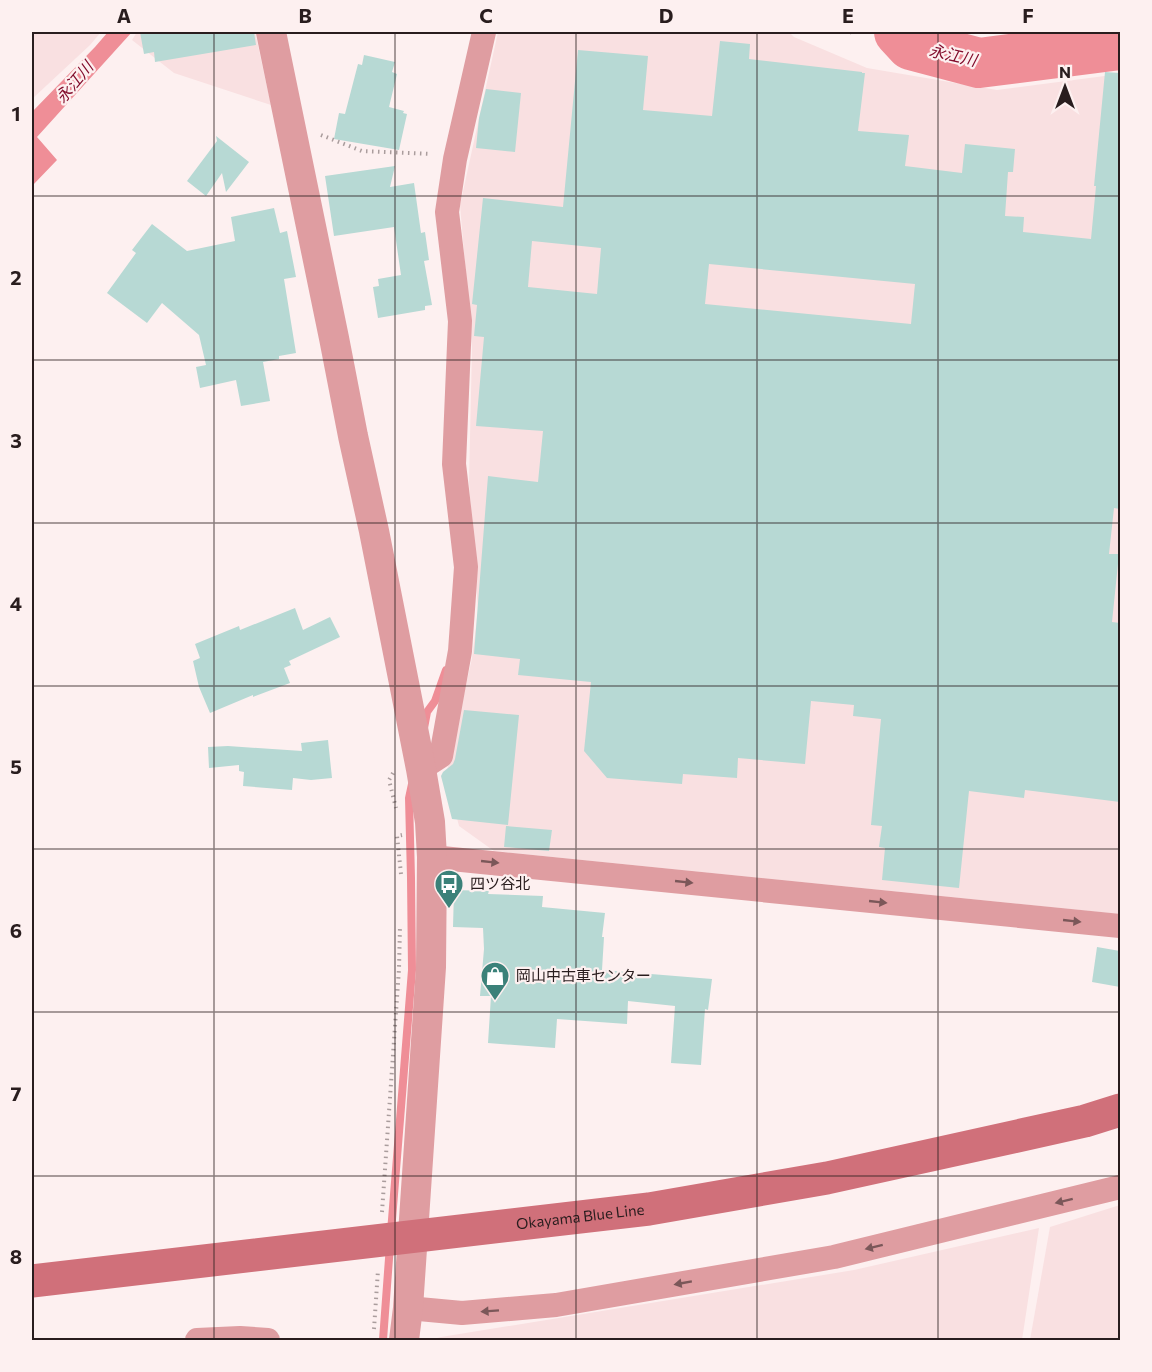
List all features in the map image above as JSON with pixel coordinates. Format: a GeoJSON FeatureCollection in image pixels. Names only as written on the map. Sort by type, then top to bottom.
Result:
{"type":"FeatureCollection","features":[{"type":"Feature","properties":{"kind":"main road","name":"Okayama Blue Line"},"geometry":{"type":"LineString","coordinates":[[32,1281],[649,1209],[827,1178],[1085,1121],[1120,1110]]}},
{"type":"Feature","properties":{"kind":"street"},"geometry":{"type":"LineString","coordinates":[[271,32],[352,436],[374,531],[430,822],[431,967],[404,1341]]}},
{"type":"Feature","properties":{"kind":"street"},"geometry":{"type":"LineString","coordinates":[[421,768],[441,756],[460,651],[466,567],[454,464],[460,321],[447,212],[455,159],[484,32]]}},
{"type":"Feature","properties":{"kind":"street"},"geometry":{"type":"LineString","coordinates":[[432,857],[1120,926]]}},
{"type":"Feature","properties":{"kind":"street"},"geometry":{"type":"LineString","coordinates":[[408,1308],[462,1313],[556,1305],[834,1257],[1120,1187]]}},
{"type":"Feature","properties":{"kind":"street"},"geometry":{"type":"LineString","coordinates":[[197,1341],[240,1338],[268,1341]]}},
{"type":"Feature","properties":{"kind":"path"},"geometry":{"type":"LineString","coordinates":[[290,123],[362,151],[435,154]]}},
{"type":"Feature","properties":{"kind":"path"},"geometry":{"type":"LineString","coordinates":[[397,836],[402,879]]}},
{"type":"Feature","properties":{"kind":"path"},"geometry":{"type":"LineString","coordinates":[[382,1221],[400,924]]}},
{"type":"Feature","properties":{"kind":"path"},"geometry":{"type":"LineString","coordinates":[[374,1329],[378,1269]]}},
{"type":"Feature","properties":{"kind":"shaded area"},"geometry":{"type":"Polygon","coordinates":[[[32,32],[101,32],[32,99],[32,32]]]}},
{"type":"Feature","properties":{"kind":"shaded area"},"geometry":{"type":"Polygon","coordinates":[[[137,32],[255,32],[271,105],[174,73],[132,40],[137,32]]]}},
{"type":"Feature","properties":{"kind":"shaded area"},"geometry":{"type":"Polygon","coordinates":[[[498,32],[789,32],[794,37],[867,68],[997,90],[1120,74],[1120,914],[494,851],[459,826],[446,775],[472,658],[478,611],[469,482],[472,348],[460,205],[498,32]]]}},
{"type":"Feature","properties":{"kind":"shaded area"},"geometry":{"type":"Polygon","coordinates":[[[1120,1205],[1120,1340],[1030,1340],[1050,1227],[1120,1205]]]}},
{"type":"Feature","properties":{"kind":"shaded area"},"geometry":{"type":"Polygon","coordinates":[[[1039,1228],[1022,1340],[429,1340],[854,1270],[1039,1228]]]}},
{"type":"Feature","properties":{"kind":"water"},"geometry":{"type":"Polygon","coordinates":[[[108,32],[132,32],[37,137],[57,160],[32,186],[32,112],[108,32]]]}},
{"type":"Feature","properties":{"kind":"water"},"geometry":{"type":"Polygon","coordinates":[[[882,32],[938,32],[960,61],[895,46],[882,32]]]}},
{"type":"Feature","properties":{"kind":"building"},"geometry":{"type":"Polygon","coordinates":[[[140,32],[254,32],[256,45],[155,62],[154,52],[144,54],[140,32]]]}},
{"type":"Feature","properties":{"kind":"building"},"geometry":{"type":"Polygon","coordinates":[[[720,41],[750,44],[749,59],[862,72],[865,73],[858,131],[909,135],[905,166],[962,173],[965,144],[1015,149],[1013,172],[1008,172],[1005,216],[1024,217],[1023,232],[1091,239],[1105,72],[1120,73],[1118,158],[1120,158],[1120,509],[1114,508],[1109,554],[1119,554],[1112,622],[1120,623],[1120,802],[1025,790],[1024,798],[969,791],[959,888],[882,880],[885,848],[879,847],[882,826],[871,825],[881,719],[853,716],[854,705],[811,701],[805,764],[738,758],[737,778],[683,774],[682,784],[607,778],[584,751],[591,682],[518,675],[520,659],[474,654],[488,476],[538,482],[543,431],[476,426],[484,337],[474,336],[477,305],[472,304],[483,198],[563,207],[578,50],[648,56],[643,110],[712,116],[720,41]],[[532,241],[528,287],[597,294],[601,248],[532,241]],[[709,264],[705,304],[911,324],[915,284],[709,264]]]}},
{"type":"Feature","properties":{"kind":"building"},"geometry":{"type":"Polygon","coordinates":[[[364,55],[395,62],[392,72],[397,74],[389,107],[407,114],[399,150],[334,139],[339,113],[345,114],[358,64],[362,65],[364,55]]]}},
{"type":"Feature","properties":{"kind":"building"},"geometry":{"type":"Polygon","coordinates":[[[486,89],[521,93],[515,152],[476,148],[479,118],[486,89]]]}},
{"type":"Feature","properties":{"kind":"building"},"geometry":{"type":"Polygon","coordinates":[[[216,136],[249,162],[226,192],[222,173],[206,196],[187,181],[217,141],[216,136]]]}},
{"type":"Feature","properties":{"kind":"building"},"geometry":{"type":"Polygon","coordinates":[[[395,166],[390,187],[414,183],[421,233],[425,232],[429,260],[424,261],[432,305],[425,306],[425,310],[378,318],[373,287],[379,286],[378,279],[401,275],[394,227],[334,236],[325,176],[395,166]]]}},
{"type":"Feature","properties":{"kind":"building"},"geometry":{"type":"Polygon","coordinates":[[[274,208],[280,233],[287,231],[296,277],[284,279],[296,353],[263,362],[270,401],[241,406],[236,380],[200,388],[196,367],[206,365],[199,335],[162,303],[147,323],[107,293],[136,253],[132,250],[152,224],[187,251],[235,241],[231,217],[274,208]]]}},
{"type":"Feature","properties":{"kind":"building"},"geometry":{"type":"Polygon","coordinates":[[[295,608],[303,630],[330,617],[340,637],[289,661],[291,665],[284,668],[290,683],[210,713],[199,687],[193,661],[200,658],[195,644],[239,626],[240,630],[295,608]]]}},
{"type":"Feature","properties":{"kind":"building"},"geometry":{"type":"Polygon","coordinates":[[[464,710],[519,715],[508,825],[452,819],[441,776],[455,759],[464,710]]]}},
{"type":"Feature","properties":{"kind":"building"},"geometry":{"type":"Polygon","coordinates":[[[328,740],[332,778],[311,780],[293,778],[292,790],[243,786],[244,772],[239,771],[239,765],[209,768],[208,747],[228,746],[302,751],[301,743],[328,740]]]}},
{"type":"Feature","properties":{"kind":"building"},"geometry":{"type":"Polygon","coordinates":[[[506,826],[552,830],[549,851],[504,847],[506,826]]]}},
{"type":"Feature","properties":{"kind":"building"},"geometry":{"type":"Polygon","coordinates":[[[454,890],[543,896],[542,907],[605,913],[602,970],[712,979],[708,1010],[705,1009],[701,1065],[671,1063],[675,1006],[628,1001],[627,1024],[557,1019],[555,1048],[488,1043],[491,996],[480,996],[484,949],[483,928],[453,927],[454,890]]]}},
{"type":"Feature","properties":{"kind":"building"},"geometry":{"type":"Polygon","coordinates":[[[1097,947],[1120,951],[1120,987],[1092,982],[1097,947]]]}},
{"type":"Feature","properties":{"kind":"waterway","name":"永江川"},"geometry":{"type":"LineString","coordinates":[[899,32],[911,45],[979,63],[1120,45]]}},
{"type":"Feature","properties":{"kind":"waterway"},"geometry":{"type":"LineString","coordinates":[[424,728],[427,712],[435,701],[446,670]]}},
{"type":"Feature","properties":{"kind":"waterway"},"geometry":{"type":"LineString","coordinates":[[391,1232],[412,970],[409,798],[412,784]]}},
{"type":"Feature","properties":{"kind":"waterway"},"geometry":{"type":"LineString","coordinates":[[383,1340],[390,1245]]}},
{"type":"Feature","properties":{"kind":"place","name":"四ツ谷北"},"geometry":{"type":"Point","coordinates":[449,910]}},
{"type":"Feature","properties":{"kind":"place","name":"岡山中古車センター"},"geometry":{"type":"Point","coordinates":[495,1002]}}]}
